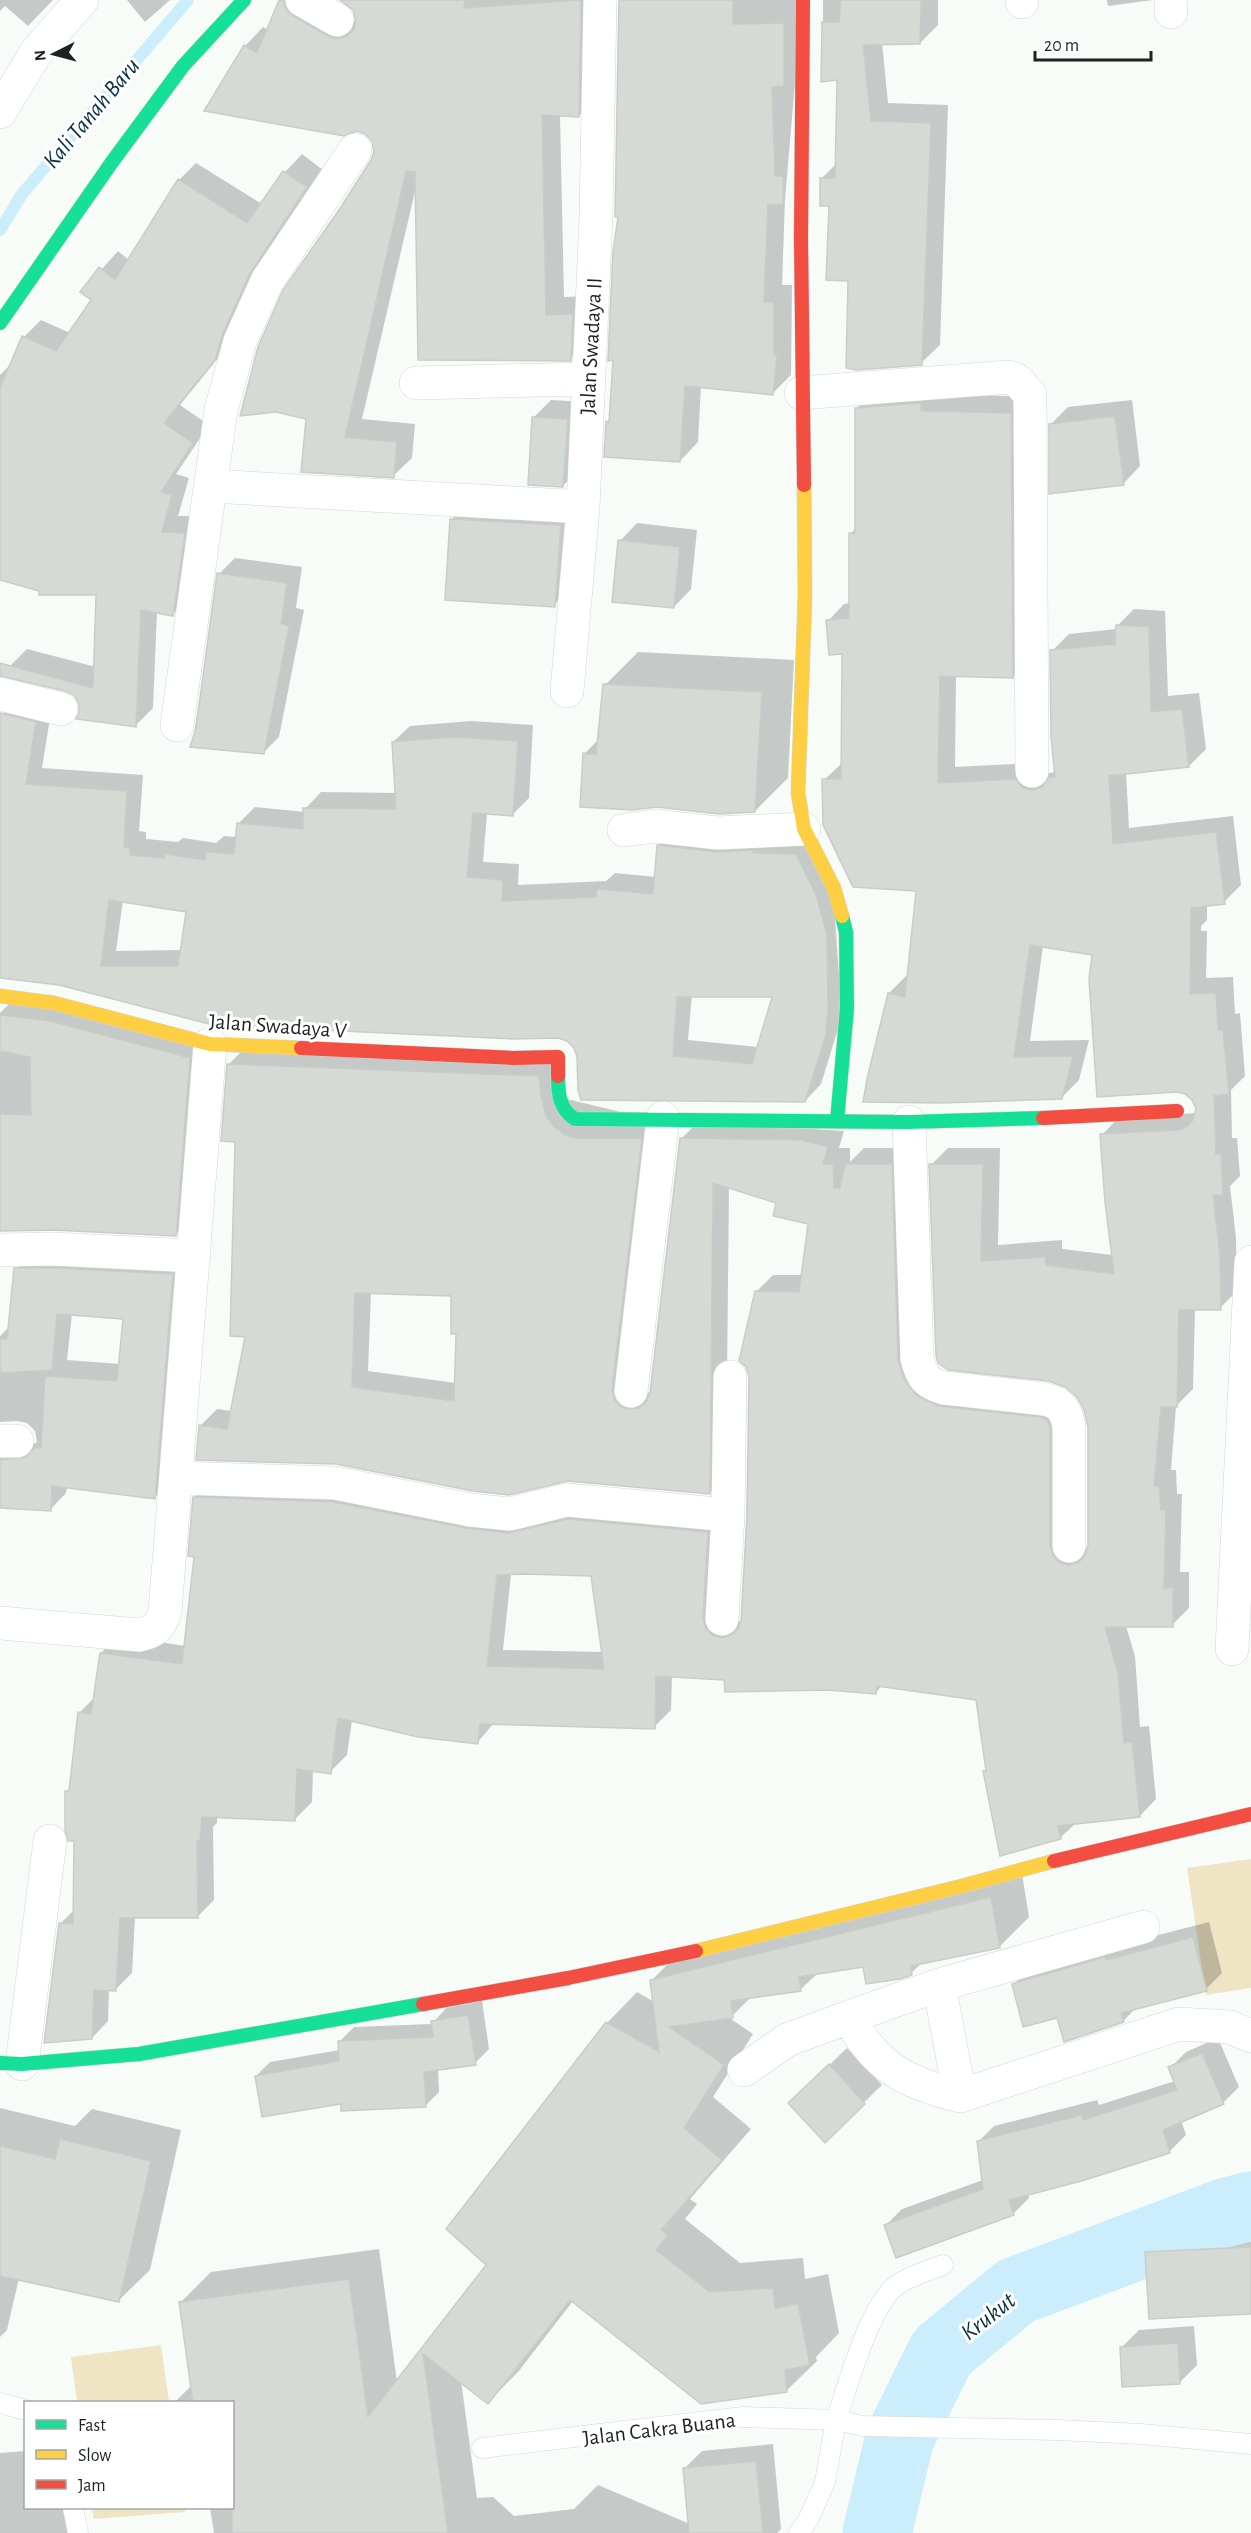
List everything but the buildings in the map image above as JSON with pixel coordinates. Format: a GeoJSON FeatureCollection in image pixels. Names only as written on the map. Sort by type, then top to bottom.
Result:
{"type":"FeatureCollection","features":[{"type":"Feature","properties":{"kind":"street"},"geometry":{"type":"LineString","coordinates":[[0,112],[10,71],[37,51],[82,0]]}},
{"type":"Feature","properties":{"kind":"street"},"geometry":{"type":"LineString","coordinates":[[0,323],[105,171],[183,66],[244,0]]}},
{"type":"Feature","properties":{"kind":"street"},"geometry":{"type":"LineString","coordinates":[[302,0],[337,20]]}},
{"type":"Feature","properties":{"kind":"street","name":"Jalan Swadaya II"},"geometry":{"type":"LineString","coordinates":[[567,691],[583,507],[596,217],[600,0]]}},
{"type":"Feature","properties":{"kind":"street"},"geometry":{"type":"LineString","coordinates":[[803,0],[801,393],[805,595],[798,793],[804,830],[834,888],[846,932],[848,1008],[837,1121]]}},
{"type":"Feature","properties":{"kind":"street"},"geometry":{"type":"LineString","coordinates":[[177,725],[221,410],[240,341],[267,281],[355,150]]}},
{"type":"Feature","properties":{"kind":"street"},"geometry":{"type":"LineString","coordinates":[[801,393],[1009,377],[1018,381],[1030,394],[1032,771]]}},
{"type":"Feature","properties":{"kind":"street"},"geometry":{"type":"LineString","coordinates":[[416,383],[588,379]]}},
{"type":"Feature","properties":{"kind":"street"},"geometry":{"type":"LineString","coordinates":[[211,486],[583,507]]}},
{"type":"Feature","properties":{"kind":"street"},"geometry":{"type":"LineString","coordinates":[[0,694],[62,709]]}},
{"type":"Feature","properties":{"kind":"street"},"geometry":{"type":"LineString","coordinates":[[624,830],[655,826],[718,833],[804,830]]}},
{"type":"Feature","properties":{"kind":"street","name":"Jalan Swadaya V"},"geometry":{"type":"LineString","coordinates":[[0,996],[54,1003],[210,1044],[501,1058],[558,1058],[561,1105],[566,1114],[575,1119],[663,1118]]}},
{"type":"Feature","properties":{"kind":"street"},"geometry":{"type":"LineString","coordinates":[[0,1623],[139,1635],[152,1632],[160,1625],[165,1612],[178,1478],[210,1044]]}},
{"type":"Feature","properties":{"kind":"street"},"geometry":{"type":"LineString","coordinates":[[631,1391],[663,1118],[909,1122],[1038,1119],[1177,1112]]}},
{"type":"Feature","properties":{"kind":"street"},"geometry":{"type":"LineString","coordinates":[[909,1122],[917,1359],[922,1376],[930,1384],[944,1388],[1058,1402],[1066,1413],[1069,1426],[1069,1546]]}},
{"type":"Feature","properties":{"kind":"street"},"geometry":{"type":"LineString","coordinates":[[0,1250],[53,1249],[194,1256]]}},
{"type":"Feature","properties":{"kind":"street"},"geometry":{"type":"LineString","coordinates":[[1232,1649],[1251,1262]]}},
{"type":"Feature","properties":{"kind":"street"},"geometry":{"type":"LineString","coordinates":[[722,1619],[728,1515],[730,1377]]}},
{"type":"Feature","properties":{"kind":"street"},"geometry":{"type":"LineString","coordinates":[[178,1478],[334,1483],[470,1510],[510,1514],[567,1500],[728,1515]]}},
{"type":"Feature","properties":{"kind":"street"},"geometry":{"type":"LineString","coordinates":[[50,1840],[11,2064],[139,2054],[568,1978],[687,1953],[962,1886],[1071,1856],[1251,1814]]}},
{"type":"Feature","properties":{"kind":"street"},"geometry":{"type":"LineString","coordinates":[[744,2070],[787,2040],[849,2017],[939,1985],[1143,1927]]}},
{"type":"Feature","properties":{"kind":"street"},"geometry":{"type":"LineString","coordinates":[[939,1985],[960,2096]]}},
{"type":"Feature","properties":{"kind":"street"},"geometry":{"type":"LineString","coordinates":[[849,2017],[859,2037],[893,2070],[925,2088],[960,2096],[1179,2024],[1230,2027],[1251,2036]]}},
{"type":"Feature","properties":{"kind":"lane"},"geometry":{"type":"LineString","coordinates":[[799,2533],[808,2520],[825,2482],[836,2420],[861,2348],[887,2294],[899,2283],[943,2265]]}},
{"type":"Feature","properties":{"kind":"lane"},"geometry":{"type":"LineString","coordinates":[[0,2403],[24,2409]]}},
{"type":"Feature","properties":{"kind":"lane","name":"Jalan Cakra Buana"},"geometry":{"type":"LineString","coordinates":[[482,2448],[743,2417],[836,2420],[863,2426],[938,2429],[1000,2428],[1142,2434],[1251,2444]]}},
{"type":"Feature","properties":{"kind":"lane"},"geometry":{"type":"LineString","coordinates":[[73,2509],[78,2533]]}},
{"type":"Feature","properties":{"kind":"shaded area"},"geometry":{"type":"Polygon","coordinates":[[[1251,1859],[1251,1988],[1206,1995],[1187,1868],[1251,1859]]]}},
{"type":"Feature","properties":{"kind":"shaded area"},"geometry":{"type":"Polygon","coordinates":[[[161,2345],[169,2401],[77,2401],[71,2357],[161,2345]]]}},
{"type":"Feature","properties":{"kind":"shaded area"},"geometry":{"type":"Polygon","coordinates":[[[92,2509],[184,2509],[185,2512],[94,2519],[92,2509]]]}},
{"type":"Feature","properties":{"kind":"waterway","name":"Kali Tanah Baru"},"geometry":{"type":"LineString","coordinates":[[0,230],[22,194],[188,0]]}},
{"type":"Feature","properties":{"kind":"waterway","name":"Krukut"},"geometry":{"type":"LineString","coordinates":[[877,2533],[900,2437],[942,2352],[1016,2291],[1224,2213],[1251,2206]]}},
{"type":"Feature","properties":{"kind":"traffic: fast"},"geometry":{"type":"LineString","coordinates":[[0,323],[112,162],[183,66],[244,0]]}},
{"type":"Feature","properties":{"kind":"traffic: fast"},"geometry":{"type":"LineString","coordinates":[[837,1121],[847,1008],[846,932],[842,916]]}},
{"type":"Feature","properties":{"kind":"traffic: fast"},"geometry":{"type":"LineString","coordinates":[[558,1076],[559,1094],[563,1105],[575,1119],[908,1122],[1043,1118]]}},
{"type":"Feature","properties":{"kind":"traffic: fast"},"geometry":{"type":"LineString","coordinates":[[0,2063],[22,2064],[139,2054],[423,2004]]}},
{"type":"Feature","properties":{"kind":"traffic: slow"},"geometry":{"type":"LineString","coordinates":[[804,485],[805,595],[798,793],[804,829],[834,888],[842,916]]}},
{"type":"Feature","properties":{"kind":"traffic: slow"},"geometry":{"type":"LineString","coordinates":[[0,996],[54,1003],[210,1044],[301,1048]]}},
{"type":"Feature","properties":{"kind":"traffic: slow"},"geometry":{"type":"LineString","coordinates":[[696,1951],[962,1886],[1054,1861]]}},
{"type":"Feature","properties":{"kind":"traffic: jam"},"geometry":{"type":"LineString","coordinates":[[803,0],[801,238],[804,485]]}},
{"type":"Feature","properties":{"kind":"traffic: jam"},"geometry":{"type":"LineString","coordinates":[[301,1048],[513,1058],[558,1057],[558,1076]]}},
{"type":"Feature","properties":{"kind":"traffic: jam"},"geometry":{"type":"LineString","coordinates":[[1043,1118],[1177,1111]]}},
{"type":"Feature","properties":{"kind":"traffic: jam"},"geometry":{"type":"LineString","coordinates":[[1054,1861],[1251,1814]]}},
{"type":"Feature","properties":{"kind":"traffic: jam"},"geometry":{"type":"LineString","coordinates":[[423,2004],[568,1978],[696,1951]]}}]}
